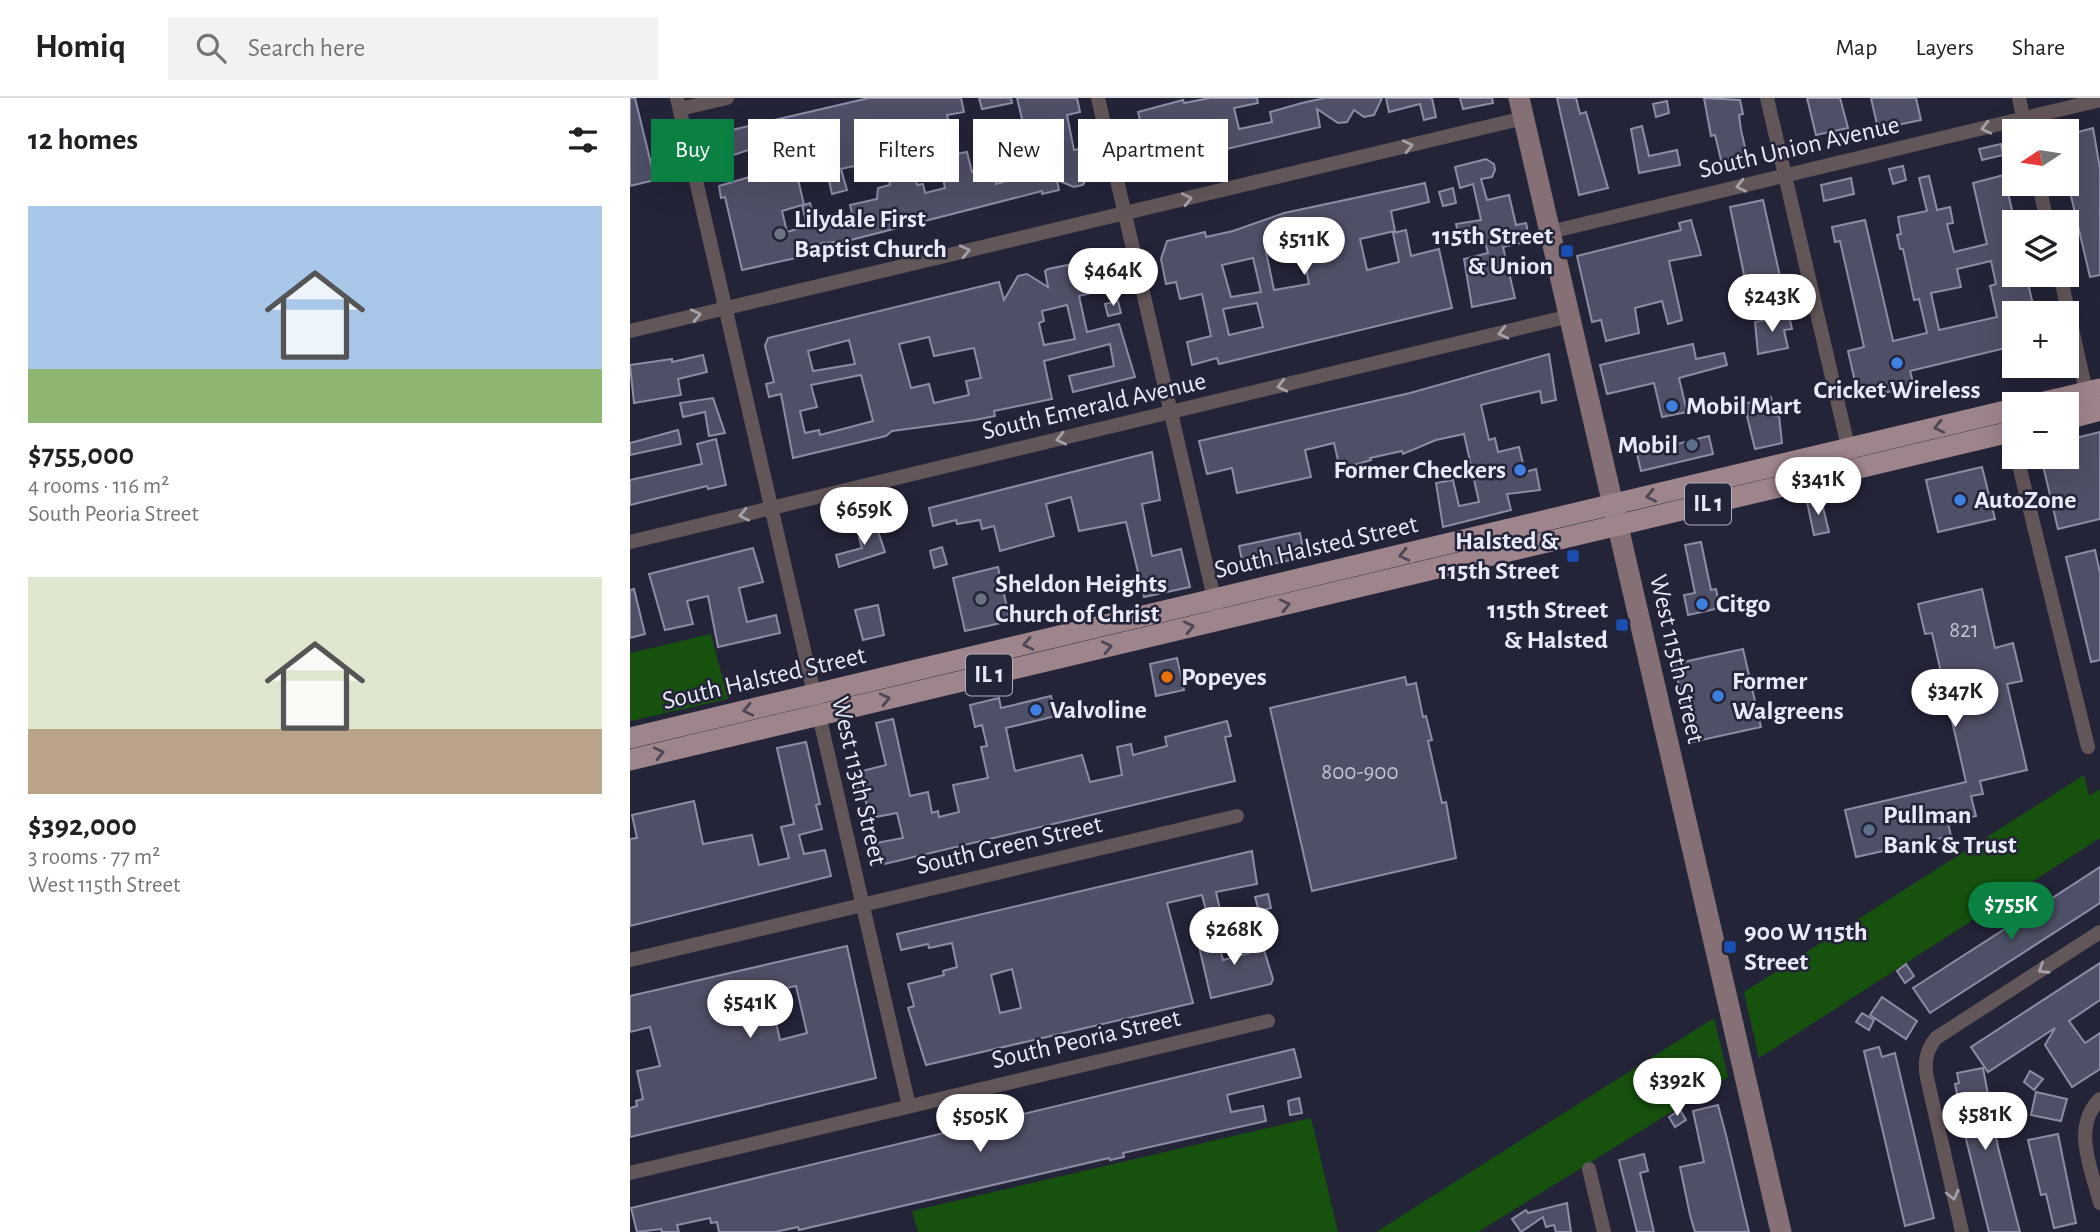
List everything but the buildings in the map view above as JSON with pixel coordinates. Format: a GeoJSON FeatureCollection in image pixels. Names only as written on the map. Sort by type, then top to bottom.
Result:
{"type":"FeatureCollection","features":[{"type":"Feature","properties":{"kind":"main road"},"geometry":{"type":"LineString","coordinates":[[2079,411],[2095,401]]}},
{"type":"Feature","properties":{"kind":"main road","name":"South Halsted Street"},"geometry":{"type":"LineString","coordinates":[[630,760],[817,705],[1851,459],[2002,428]]}},
{"type":"Feature","properties":{"kind":"main road","name":"South Halsted Street"},"geometry":{"type":"LineString","coordinates":[[630,738],[817,705]]}},
{"type":"Feature","properties":{"kind":"street"},"geometry":{"type":"LineString","coordinates":[[678,104],[727,98]]}},
{"type":"Feature","properties":{"kind":"street"},"geometry":{"type":"LineString","coordinates":[[1098,98],[1216,610]]}},
{"type":"Feature","properties":{"kind":"street"},"geometry":{"type":"LineString","coordinates":[[1767,98],[1851,459]]}},
{"type":"Feature","properties":{"kind":"street"},"geometry":{"type":"LineString","coordinates":[[2019,98],[2024,119]]}},
{"type":"Feature","properties":{"kind":"street","name":"South Union Avenue"},"geometry":{"type":"LineString","coordinates":[[2043,119],[2100,100]]}},
{"type":"Feature","properties":{"kind":"street","name":"West 113th Street"},"geometry":{"type":"LineString","coordinates":[[678,104],[909,1106]]}},
{"type":"Feature","properties":{"kind":"street"},"geometry":{"type":"LineString","coordinates":[[630,331],[1125,214],[1521,108]]}},
{"type":"Feature","properties":{"kind":"street","name":"West 115th Street"},"geometry":{"type":"LineString","coordinates":[[1521,108],[1781,1232]]}},
{"type":"Feature","properties":{"kind":"street","name":"South Union Avenue"},"geometry":{"type":"LineString","coordinates":[[1550,232],[1785,176],[2002,130]]}},
{"type":"Feature","properties":{"kind":"street"},"geometry":{"type":"LineString","coordinates":[[2063,287],[2095,401]]}},
{"type":"Feature","properties":{"kind":"street","name":"South Emerald Avenue"},"geometry":{"type":"LineString","coordinates":[[630,542],[1570,316]]}},
{"type":"Feature","properties":{"kind":"street"},"geometry":{"type":"LineString","coordinates":[[2020,469],[2088,747]]}},
{"type":"Feature","properties":{"kind":"street","name":"South Green Street"},"geometry":{"type":"LineString","coordinates":[[630,960],[1237,816]]}},
{"type":"Feature","properties":{"kind":"street"},"geometry":{"type":"LineString","coordinates":[[1962,1232],[1927,1079],[1926,1056],[1936,1038],[2100,932]]}},
{"type":"Feature","properties":{"kind":"street","name":"South Peoria Street"},"geometry":{"type":"LineString","coordinates":[[630,1173],[1268,1021]]}},
{"type":"Feature","properties":{"kind":"street"},"geometry":{"type":"LineString","coordinates":[[2100,1099],[2088,1113],[2084,1136],[2100,1203]]}},
{"type":"Feature","properties":{"kind":"street"},"geometry":{"type":"LineString","coordinates":[[1589,1169],[1604,1232]]}},
{"type":"Feature","properties":{"kind":"green space"},"geometry":{"type":"Polygon","coordinates":[[[711,634],[728,699],[630,721],[630,653],[711,634]]]}},
{"type":"Feature","properties":{"kind":"green space"},"geometry":{"type":"Polygon","coordinates":[[[2084,775],[2089,796],[2100,789],[2100,838],[1759,1058],[1744,992],[2084,775]]]}},
{"type":"Feature","properties":{"kind":"green space"},"geometry":{"type":"Polygon","coordinates":[[[1714,1018],[1728,1077],[1478,1232],[1376,1232],[1714,1018]]]}},
{"type":"Feature","properties":{"kind":"green space"},"geometry":{"type":"Polygon","coordinates":[[[1311,1118],[1338,1232],[918,1232],[912,1211],[1311,1118]]]}},
{"type":"Feature","properties":{"kind":"place","name":"Lilydale First Baptist Church"},"geometry":{"type":"Point","coordinates":[780,234]}},
{"type":"Feature","properties":{"kind":"place","name":"115th Street & Union"},"geometry":{"type":"Point","coordinates":[1567,251]}},
{"type":"Feature","properties":{"kind":"place","name":"Cricket Wireless"},"geometry":{"type":"Point","coordinates":[1897,363]}},
{"type":"Feature","properties":{"kind":"place","name":"Mobil Mart"},"geometry":{"type":"Point","coordinates":[1672,406]}},
{"type":"Feature","properties":{"kind":"place","name":"Mobil"},"geometry":{"type":"Point","coordinates":[1692,445]}},
{"type":"Feature","properties":{"kind":"place","name":"Former Checkers"},"geometry":{"type":"Point","coordinates":[1520,470]}},
{"type":"Feature","properties":{"kind":"place","name":"AutoZone"},"geometry":{"type":"Point","coordinates":[1960,500]}},
{"type":"Feature","properties":{"kind":"place","name":"Halsted & 115th Street"},"geometry":{"type":"Point","coordinates":[1573,556]}},
{"type":"Feature","properties":{"kind":"place","name":"Sheldon Heights Church of Christ"},"geometry":{"type":"Point","coordinates":[981,599]}},
{"type":"Feature","properties":{"kind":"place","name":"Citgo"},"geometry":{"type":"Point","coordinates":[1702,604]}},
{"type":"Feature","properties":{"kind":"place","name":"115th Street & Halsted"},"geometry":{"type":"Point","coordinates":[1622,625]}},
{"type":"Feature","properties":{"kind":"place","name":"Popeyes"},"geometry":{"type":"Point","coordinates":[1167,677]}},
{"type":"Feature","properties":{"kind":"place","name":"Former Walgreens"},"geometry":{"type":"Point","coordinates":[1718,696]}},
{"type":"Feature","properties":{"kind":"place","name":"Valvoline"},"geometry":{"type":"Point","coordinates":[1036,710]}},
{"type":"Feature","properties":{"kind":"place","name":"Pullman Bank & Trust"},"geometry":{"type":"Point","coordinates":[1869,830]}},
{"type":"Feature","properties":{"kind":"place","name":"900 W 115th Street"},"geometry":{"type":"Point","coordinates":[1730,947]}}]}
